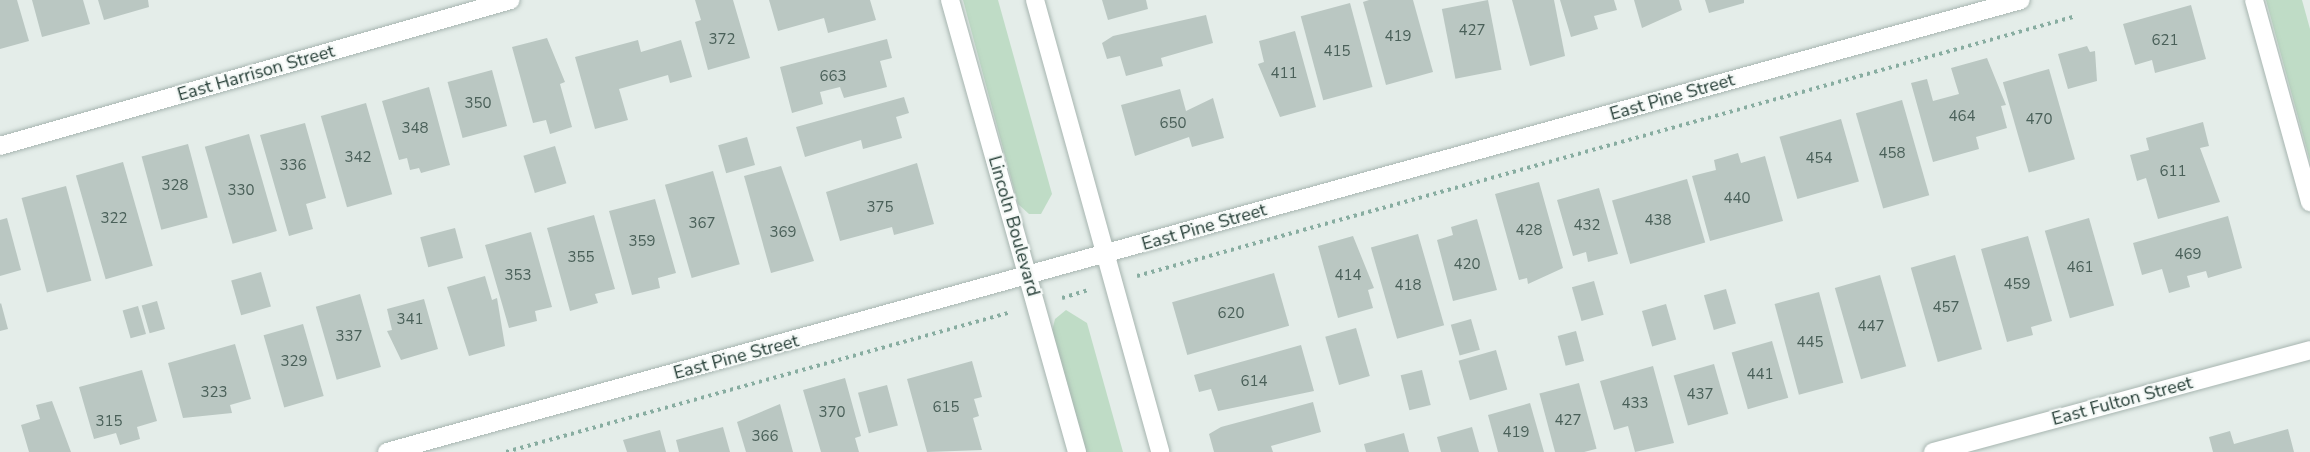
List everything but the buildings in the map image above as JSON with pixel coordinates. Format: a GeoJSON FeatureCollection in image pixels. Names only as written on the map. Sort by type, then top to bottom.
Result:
{"type":"FeatureCollection","features":[{"type":"Feature","properties":{"kind":"street","name":"East Harrison Street"},"geometry":{"type":"LineString","coordinates":[[0,146],[511,0]]}},
{"type":"Feature","properties":{"kind":"street","name":"Lincoln Boulevard"},"geometry":{"type":"LineString","coordinates":[[950,0],[1077,452]]}},
{"type":"Feature","properties":{"kind":"street"},"geometry":{"type":"LineString","coordinates":[[1035,0],[1160,452]]}},
{"type":"Feature","properties":{"kind":"street","name":"East Pine Street"},"geometry":{"type":"LineString","coordinates":[[387,452],[1028,277],[2021,0]]}},
{"type":"Feature","properties":{"kind":"street"},"geometry":{"type":"LineString","coordinates":[[2254,0],[2310,202]]}},
{"type":"Feature","properties":{"kind":"street","name":"East Fulton Street"},"geometry":{"type":"LineString","coordinates":[[1933,452],[2310,350]]}},
{"type":"Feature","properties":{"kind":"path"},"geometry":{"type":"LineString","coordinates":[[506,452],[2073,17]]}},
{"type":"Feature","properties":{"kind":"green space"},"geometry":{"type":"Polygon","coordinates":[[[963,0],[998,0],[1052,194],[1041,214],[1029,214],[1018,204],[963,0]]]}},
{"type":"Feature","properties":{"kind":"green space"},"geometry":{"type":"Polygon","coordinates":[[[2266,0],[2302,0],[2310,29],[2310,161],[2266,0]]]}},
{"type":"Feature","properties":{"kind":"green space"},"geometry":{"type":"Polygon","coordinates":[[[1066,310],[1087,323],[1123,452],[1086,452],[1052,331],[1055,319],[1066,310]]]}}]}
